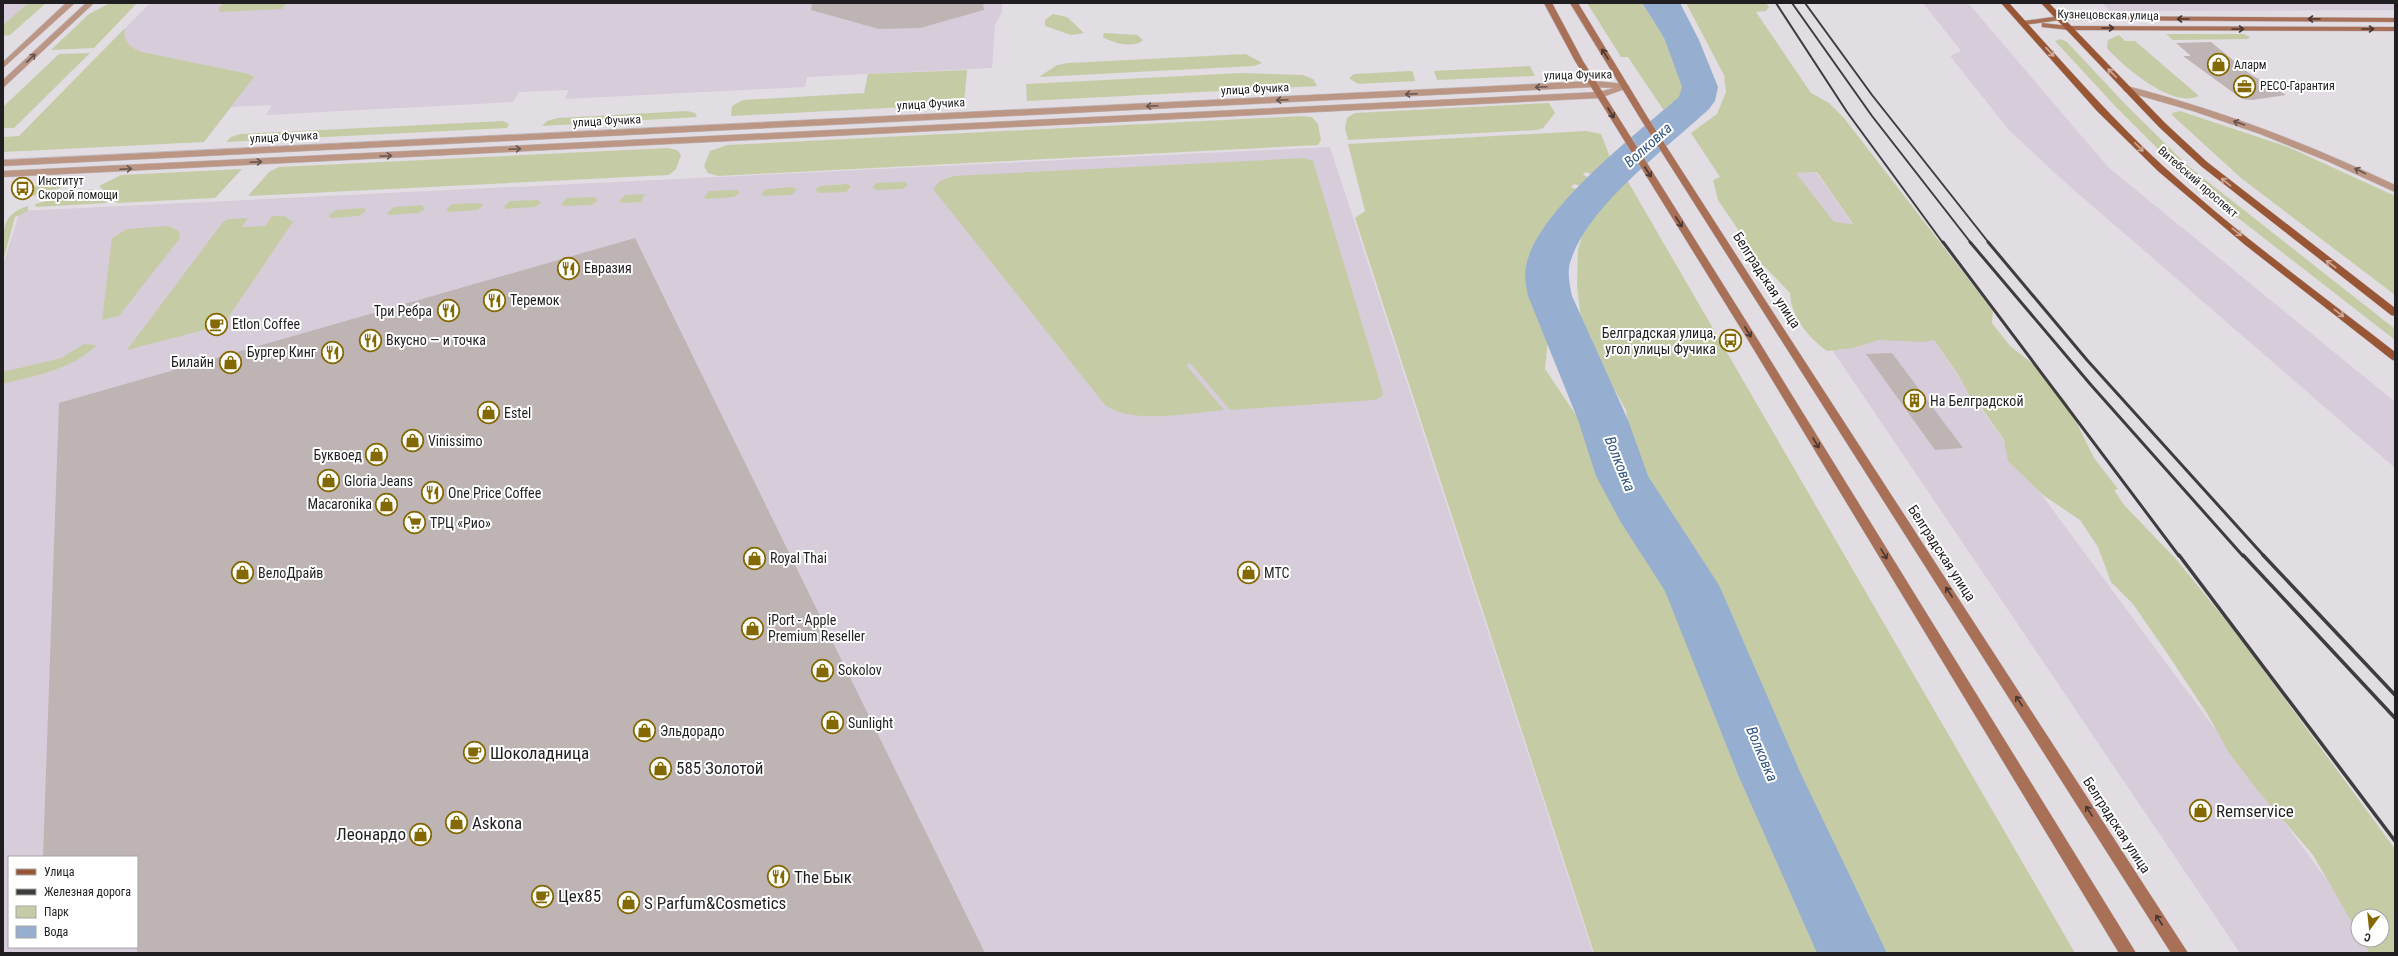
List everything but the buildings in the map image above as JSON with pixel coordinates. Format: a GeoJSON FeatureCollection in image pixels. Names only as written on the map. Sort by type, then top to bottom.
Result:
{"type":"FeatureCollection","features":[{"type":"Feature","properties":{"kind":"main road","name":"Витебский проспект"},"geometry":{"type":"LineString","coordinates":[[2005,3],[2113,120],[2160,167],[2206,208],[2395,357]]}},
{"type":"Feature","properties":{"kind":"main road","name":"Витебский проспект"},"geometry":{"type":"LineString","coordinates":[[2045,3],[2127,89],[2204,164],[2395,313]]}},
{"type":"Feature","properties":{"kind":"street"},"geometry":{"type":"LineString","coordinates":[[3,66],[71,3]]}},
{"type":"Feature","properties":{"kind":"street"},"geometry":{"type":"LineString","coordinates":[[3,85],[90,3]]}},
{"type":"Feature","properties":{"kind":"street"},"geometry":{"type":"LineString","coordinates":[[1548,3],[1600,95],[1659,188],[2128,953]]}},
{"type":"Feature","properties":{"kind":"street"},"geometry":{"type":"LineString","coordinates":[[1574,3],[1626,87]]}},
{"type":"Feature","properties":{"kind":"street","name":"Кузнецовская улица"},"geometry":{"type":"LineString","coordinates":[[2024,23],[2060,18],[2395,20]]}},
{"type":"Feature","properties":{"kind":"street","name":"Кузнецовская улица"},"geometry":{"type":"LineString","coordinates":[[2024,23],[2069,28],[2395,29]]}},
{"type":"Feature","properties":{"kind":"street","name":"улица Фучика"},"geometry":{"type":"LineString","coordinates":[[3,163],[1594,84],[1626,87]]}},
{"type":"Feature","properties":{"kind":"street","name":"улица Фучика"},"geometry":{"type":"LineString","coordinates":[[3,174],[1600,95],[1626,87]]}},
{"type":"Feature","properties":{"kind":"street","name":"Белградская улица"},"geometry":{"type":"LineString","coordinates":[[1626,87],[1677,170],[2180,953]]}},
{"type":"Feature","properties":{"kind":"street"},"geometry":{"type":"LineString","coordinates":[[2127,89],[2178,102],[2278,136],[2348,165],[2395,188]]}},
{"type":"Feature","properties":{"kind":"shaded area"},"geometry":{"type":"Polygon","coordinates":[[[3,3],[28,3],[3,25],[3,3]]]}},
{"type":"Feature","properties":{"kind":"shaded area"},"geometry":{"type":"Polygon","coordinates":[[[150,3],[1002,3],[1002,12],[995,25],[992,68],[807,77],[805,87],[565,99],[569,90],[519,92],[513,102],[266,115],[272,105],[39,117],[150,3]]]}},
{"type":"Feature","properties":{"kind":"shaded area"},"geometry":{"type":"Polygon","coordinates":[[[1923,3],[1969,4],[2108,167],[2395,402],[2395,468],[2058,176],[2009,130],[1950,56],[1961,51],[1923,3]]]}},
{"type":"Feature","properties":{"kind":"shaded area"},"geometry":{"type":"Polygon","coordinates":[[[2102,3],[2395,3],[2395,10],[2110,11],[2102,3]]]}},
{"type":"Feature","properties":{"kind":"shaded area"},"geometry":{"type":"Polygon","coordinates":[[[1330,147],[1593,953],[3,953],[3,265],[20,211],[1330,147]]]}},
{"type":"Feature","properties":{"kind":"shaded area"},"geometry":{"type":"Polygon","coordinates":[[[1816,172],[2041,494],[2350,911],[2350,948],[2377,948],[2381,953],[2240,953],[1716,178],[1816,172]]]}},
{"type":"Feature","properties":{"kind":"green space"},"geometry":{"type":"Polygon","coordinates":[[[28,3],[46,3],[10,35],[3,36],[3,25],[28,3]]]}},
{"type":"Feature","properties":{"kind":"green space"},"geometry":{"type":"Polygon","coordinates":[[[110,3],[137,3],[94,48],[51,50],[89,14],[110,3]]]}},
{"type":"Feature","properties":{"kind":"green space"},"geometry":{"type":"Polygon","coordinates":[[[223,3],[287,3],[282,9],[219,12],[219,8],[223,3]]]}},
{"type":"Feature","properties":{"kind":"green space"},"geometry":{"type":"Polygon","coordinates":[[[1587,3],[1642,3],[1672,50],[1684,77],[1688,98],[1667,115],[1628,57],[1621,57],[1587,3]]]}},
{"type":"Feature","properties":{"kind":"green space"},"geometry":{"type":"Polygon","coordinates":[[[1686,3],[1766,3],[1769,7],[1766,11],[1756,12],[1811,93],[1829,103],[1844,118],[1993,311],[1992,323],[2010,346],[2033,364],[2067,403],[2094,458],[2118,489],[2114,490],[2124,505],[2175,558],[2237,634],[2395,849],[2395,953],[2369,953],[2366,948],[2390,948],[2390,908],[2350,908],[2350,919],[2313,855],[2258,791],[2229,753],[2208,715],[2169,656],[2133,604],[2111,582],[2098,547],[2080,520],[2043,495],[2008,461],[2004,440],[1979,404],[1970,396],[1957,373],[1934,340],[1924,342],[1879,340],[1853,348],[1827,351],[1807,333],[1797,318],[1791,302],[1790,293],[1766,268],[1751,257],[1737,228],[1718,200],[1713,180],[1720,177],[1691,133],[1717,114],[1726,92],[1724,75],[1686,3]],[[1817,172],[1796,173],[1834,222],[1853,224],[1817,172]]]}},
{"type":"Feature","properties":{"kind":"green space"},"geometry":{"type":"Polygon","coordinates":[[[1053,14],[1067,17],[1084,33],[1071,35],[1045,26],[1045,20],[1053,14]]]}},
{"type":"Feature","properties":{"kind":"green space"},"geometry":{"type":"Polygon","coordinates":[[[125,28],[124,33],[128,43],[142,52],[249,74],[254,77],[204,142],[3,152],[3,137],[19,136],[125,28]]]}},
{"type":"Feature","properties":{"kind":"green space"},"geometry":{"type":"Polygon","coordinates":[[[1104,33],[1137,35],[1143,40],[1135,44],[1123,44],[1103,37],[1104,33]]]}},
{"type":"Feature","properties":{"kind":"green space"},"geometry":{"type":"Polygon","coordinates":[[[2166,34],[2244,34],[2250,37],[2248,39],[2173,40],[2166,34]]]}},
{"type":"Feature","properties":{"kind":"green space"},"geometry":{"type":"Polygon","coordinates":[[[2119,35],[2125,41],[2135,41],[2199,96],[2188,98],[2175,97],[2149,84],[2136,75],[2107,48],[2108,40],[2119,35]]]}},
{"type":"Feature","properties":{"kind":"green space"},"geometry":{"type":"Polygon","coordinates":[[[2061,39],[2067,42],[2127,106],[2188,166],[2395,329],[2395,340],[2206,193],[2175,166],[2116,107],[2055,41],[2061,39]]]}},
{"type":"Feature","properties":{"kind":"green space"},"geometry":{"type":"Polygon","coordinates":[[[90,53],[14,128],[3,128],[3,107],[59,54],[90,53]]]}},
{"type":"Feature","properties":{"kind":"green space"},"geometry":{"type":"Polygon","coordinates":[[[1246,54],[1262,63],[1254,66],[1039,77],[1057,65],[1069,63],[1246,54]]]}},
{"type":"Feature","properties":{"kind":"green space"},"geometry":{"type":"Polygon","coordinates":[[[1530,66],[1535,76],[1437,80],[1434,71],[1530,66]]]}},
{"type":"Feature","properties":{"kind":"green space"},"geometry":{"type":"Polygon","coordinates":[[[967,70],[964,104],[731,116],[732,106],[743,100],[864,93],[868,74],[967,70]]]}},
{"type":"Feature","properties":{"kind":"green space"},"geometry":{"type":"Polygon","coordinates":[[[1413,72],[1415,81],[1358,84],[1349,78],[1354,74],[1413,72]]]}},
{"type":"Feature","properties":{"kind":"green space"},"geometry":{"type":"Polygon","coordinates":[[[1242,73],[1303,75],[1313,79],[1317,86],[1027,101],[1026,84],[1242,73]]]}},
{"type":"Feature","properties":{"kind":"green space"},"geometry":{"type":"Polygon","coordinates":[[[1549,103],[1555,113],[1543,128],[1537,130],[1348,140],[1345,128],[1347,118],[1355,113],[1549,103]]]}},
{"type":"Feature","properties":{"kind":"green space"},"geometry":{"type":"Polygon","coordinates":[[[687,111],[695,113],[697,117],[542,126],[547,121],[558,118],[687,111]]]}},
{"type":"Feature","properties":{"kind":"green space"},"geometry":{"type":"Polygon","coordinates":[[[2180,111],[2288,147],[2395,196],[2395,295],[2241,178],[2173,116],[2172,113],[2180,111]]]}},
{"type":"Feature","properties":{"kind":"green space"},"geometry":{"type":"Polygon","coordinates":[[[1303,116],[1312,117],[1318,124],[1321,140],[1318,145],[718,176],[708,173],[704,166],[710,151],[727,145],[1303,116]]]}},
{"type":"Feature","properties":{"kind":"green space"},"geometry":{"type":"Polygon","coordinates":[[[503,121],[509,124],[507,128],[226,142],[231,137],[240,134],[503,121]]]}},
{"type":"Feature","properties":{"kind":"green space"},"geometry":{"type":"Polygon","coordinates":[[[1586,131],[1601,134],[1612,162],[1597,176],[1585,172],[1583,175],[1595,180],[1585,187],[1574,184],[1571,187],[1581,191],[1546,228],[1538,246],[1534,262],[1535,281],[1549,329],[1545,369],[1582,424],[1614,501],[1638,543],[1672,584],[1714,698],[1828,953],[1594,953],[1355,218],[1365,211],[1348,144],[1586,131]]]}},
{"type":"Feature","properties":{"kind":"green space"},"geometry":{"type":"Polygon","coordinates":[[[668,148],[677,150],[681,155],[676,169],[669,175],[248,196],[269,172],[279,167],[668,148]]]}},
{"type":"Feature","properties":{"kind":"green space"},"geometry":{"type":"Polygon","coordinates":[[[1304,158],[1313,161],[1383,393],[1381,397],[1375,400],[1230,410],[1190,363],[1186,365],[1224,410],[1162,416],[1131,415],[1117,411],[1105,405],[933,189],[940,181],[953,176],[1304,158]]]}},
{"type":"Feature","properties":{"kind":"green space"},"geometry":{"type":"Polygon","coordinates":[[[242,169],[215,198],[117,203],[99,186],[121,175],[242,169]]]}},
{"type":"Feature","properties":{"kind":"green space"},"geometry":{"type":"Polygon","coordinates":[[[1627,180],[2075,953],[1887,953],[1724,628],[1694,550],[1634,458],[1626,410],[1606,375],[1581,319],[1577,286],[1578,250],[1583,233],[1589,219],[1627,180]]]}},
{"type":"Feature","properties":{"kind":"green space"},"geometry":{"type":"Polygon","coordinates":[[[904,182],[908,185],[903,189],[876,190],[872,187],[877,183],[904,182]]]}},
{"type":"Feature","properties":{"kind":"green space"},"geometry":{"type":"Polygon","coordinates":[[[73,184],[22,199],[11,187],[17,187],[15,190],[30,189],[33,186],[73,184]]]}},
{"type":"Feature","properties":{"kind":"green space"},"geometry":{"type":"Polygon","coordinates":[[[848,184],[851,187],[846,192],[819,193],[815,190],[820,186],[848,184]]]}},
{"type":"Feature","properties":{"kind":"green space"},"geometry":{"type":"Polygon","coordinates":[[[793,187],[797,190],[791,195],[764,196],[761,194],[766,189],[793,187]]]}},
{"type":"Feature","properties":{"kind":"green space"},"geometry":{"type":"Polygon","coordinates":[[[92,189],[107,203],[36,207],[35,204],[92,189]]]}},
{"type":"Feature","properties":{"kind":"green space"},"geometry":{"type":"Polygon","coordinates":[[[737,190],[740,193],[734,197],[707,199],[704,197],[709,191],[737,190]]]}},
{"type":"Feature","properties":{"kind":"green space"},"geometry":{"type":"Polygon","coordinates":[[[645,194],[641,202],[622,203],[619,201],[625,195],[645,194]]]}},
{"type":"Feature","properties":{"kind":"green space"},"geometry":{"type":"Polygon","coordinates":[[[595,197],[598,200],[592,205],[564,206],[561,204],[567,198],[595,197]]]}},
{"type":"Feature","properties":{"kind":"green space"},"geometry":{"type":"Polygon","coordinates":[[[538,200],[541,203],[535,207],[506,209],[504,207],[510,201],[538,200]]]}},
{"type":"Feature","properties":{"kind":"green space"},"geometry":{"type":"Polygon","coordinates":[[[481,203],[483,206],[477,210],[448,212],[446,210],[452,204],[481,203]]]}},
{"type":"Feature","properties":{"kind":"green space"},"geometry":{"type":"Polygon","coordinates":[[[422,205],[425,209],[418,213],[389,215],[387,213],[394,207],[422,205]]]}},
{"type":"Feature","properties":{"kind":"green space"},"geometry":{"type":"Polygon","coordinates":[[[28,206],[28,211],[15,217],[3,261],[3,241],[5,226],[8,219],[12,214],[28,206]]]}},
{"type":"Feature","properties":{"kind":"green space"},"geometry":{"type":"Polygon","coordinates":[[[364,208],[366,211],[359,216],[331,218],[328,216],[336,210],[364,208]]]}},
{"type":"Feature","properties":{"kind":"green space"},"geometry":{"type":"Polygon","coordinates":[[[272,216],[284,216],[293,222],[223,325],[127,350],[223,222],[228,219],[248,218],[242,227],[265,226],[272,216]]]}},
{"type":"Feature","properties":{"kind":"green space"},"geometry":{"type":"Polygon","coordinates":[[[168,226],[179,231],[180,238],[119,316],[102,320],[112,238],[127,229],[168,226]]]}},
{"type":"Feature","properties":{"kind":"green space"},"geometry":{"type":"Polygon","coordinates":[[[84,344],[97,345],[87,353],[65,366],[3,384],[3,372],[61,358],[84,344]]]}},
{"type":"Feature","properties":{"kind":"water","name":"Волковка"},"geometry":{"type":"Polygon","coordinates":[[[1642,3],[1678,3],[1699,44],[1710,86],[1709,98],[1680,128],[1675,126],[1667,115],[1688,98],[1684,77],[1672,50],[1642,3]]]}},
{"type":"Feature","properties":{"kind":"waterway","name":"Волковка"},"geometry":{"type":"LineString","coordinates":[[1663,3],[1682,40],[1700,87],[1696,101],[1612,176],[1571,220],[1557,242],[1548,263],[1547,275],[1549,292],[1603,420],[1622,476],[1639,507],[1691,585],[1771,777],[1852,953]]}},
{"type":"Feature","properties":{"kind":"railway"},"geometry":{"type":"LineString","coordinates":[[1776,3],[1847,112],[1943,243]]}},
{"type":"Feature","properties":{"kind":"railway"},"geometry":{"type":"LineString","coordinates":[[1792,3],[1872,116],[1971,243]]}},
{"type":"Feature","properties":{"kind":"railway"},"geometry":{"type":"LineString","coordinates":[[1805,3],[1872,95],[1989,243]]}},
{"type":"Feature","properties":{"kind":"railway"},"geometry":{"type":"LineString","coordinates":[[1943,242],[2179,556]]}},
{"type":"Feature","properties":{"kind":"railway"},"geometry":{"type":"LineString","coordinates":[[1970,242],[2091,385],[2243,556]]}},
{"type":"Feature","properties":{"kind":"railway"},"geometry":{"type":"LineString","coordinates":[[1988,242],[2087,360],[2264,556]]}},
{"type":"Feature","properties":{"kind":"railway"},"geometry":{"type":"LineString","coordinates":[[2179,555],[2395,841]]}},
{"type":"Feature","properties":{"kind":"railway"},"geometry":{"type":"LineString","coordinates":[[2243,555],[2395,718]]}},
{"type":"Feature","properties":{"kind":"railway"},"geometry":{"type":"LineString","coordinates":[[2263,555],[2395,695]]}},
{"type":"Feature","properties":{"kind":"place","name":"Аларм"},"geometry":{"type":"Point","coordinates":[2218,65]}},
{"type":"Feature","properties":{"kind":"place","name":"РЕСО-Гарантия"},"geometry":{"type":"Point","coordinates":[2245,86]}},
{"type":"Feature","properties":{"kind":"place","name":"Институт Скорой помощи"},"geometry":{"type":"Point","coordinates":[22,188]}},
{"type":"Feature","properties":{"kind":"place","name":"Евразия"},"geometry":{"type":"Point","coordinates":[568,268]}},
{"type":"Feature","properties":{"kind":"place","name":"Теремок"},"geometry":{"type":"Point","coordinates":[494,300]}},
{"type":"Feature","properties":{"kind":"place","name":"Три Ребра"},"geometry":{"type":"Point","coordinates":[448,311]}},
{"type":"Feature","properties":{"kind":"place","name":"Etlon Coffee"},"geometry":{"type":"Point","coordinates":[217,324]}},
{"type":"Feature","properties":{"kind":"place","name":"Вкусно — и точка"},"geometry":{"type":"Point","coordinates":[371,340]}},
{"type":"Feature","properties":{"kind":"place","name":"Белградская улица, угол улицы Фучика"},"geometry":{"type":"Point","coordinates":[1731,341]}},
{"type":"Feature","properties":{"kind":"place","name":"Бургер Кинг"},"geometry":{"type":"Point","coordinates":[332,352]}},
{"type":"Feature","properties":{"kind":"place","name":"Билайн"},"geometry":{"type":"Point","coordinates":[230,362]}},
{"type":"Feature","properties":{"kind":"place","name":"На Белградской"},"geometry":{"type":"Point","coordinates":[1914,401]}},
{"type":"Feature","properties":{"kind":"place","name":"Estel"},"geometry":{"type":"Point","coordinates":[489,413]}},
{"type":"Feature","properties":{"kind":"place","name":"Vinissimo"},"geometry":{"type":"Point","coordinates":[412,441]}},
{"type":"Feature","properties":{"kind":"place","name":"Буквоед"},"geometry":{"type":"Point","coordinates":[377,455]}},
{"type":"Feature","properties":{"kind":"place","name":"Gloria Jeans"},"geometry":{"type":"Point","coordinates":[329,481]}},
{"type":"Feature","properties":{"kind":"place","name":"One Price Coffee"},"geometry":{"type":"Point","coordinates":[433,493]}},
{"type":"Feature","properties":{"kind":"place","name":"Macaronika"},"geometry":{"type":"Point","coordinates":[387,504]}},
{"type":"Feature","properties":{"kind":"place","name":"ТРЦ «Рио»"},"geometry":{"type":"Point","coordinates":[414,523]}},
{"type":"Feature","properties":{"kind":"place","name":"Royal Thai"},"geometry":{"type":"Point","coordinates":[754,558]}},
{"type":"Feature","properties":{"kind":"place","name":"ВелоДрайв"},"geometry":{"type":"Point","coordinates":[242,573]}},
{"type":"Feature","properties":{"kind":"place","name":"МТС"},"geometry":{"type":"Point","coordinates":[1249,573]}},
{"type":"Feature","properties":{"kind":"place","name":"iPort - Apple Premium Reseller"},"geometry":{"type":"Point","coordinates":[752,628]}},
{"type":"Feature","properties":{"kind":"place","name":"Sokolov"},"geometry":{"type":"Point","coordinates":[822,670]}},
{"type":"Feature","properties":{"kind":"place","name":"Sunlight"},"geometry":{"type":"Point","coordinates":[833,723]}},
{"type":"Feature","properties":{"kind":"place","name":"Эльдорадо"},"geometry":{"type":"Point","coordinates":[644,731]}},
{"type":"Feature","properties":{"kind":"place","name":"Шоколадница"},"geometry":{"type":"Point","coordinates":[475,753]}},
{"type":"Feature","properties":{"kind":"place","name":"585 Золотой"},"geometry":{"type":"Point","coordinates":[661,768]}},
{"type":"Feature","properties":{"kind":"place","name":"Remservice"},"geometry":{"type":"Point","coordinates":[2200,811]}},
{"type":"Feature","properties":{"kind":"place","name":"Askona"},"geometry":{"type":"Point","coordinates":[456,823]}},
{"type":"Feature","properties":{"kind":"place","name":"Леонардо"},"geometry":{"type":"Point","coordinates":[421,834]}},
{"type":"Feature","properties":{"kind":"place","name":"The Бык"},"geometry":{"type":"Point","coordinates":[778,877]}},
{"type":"Feature","properties":{"kind":"place","name":"Цех85"},"geometry":{"type":"Point","coordinates":[543,896]}},
{"type":"Feature","properties":{"kind":"place","name":"S Parfum&Cosmetics"},"geometry":{"type":"Point","coordinates":[628,903]}}]}
